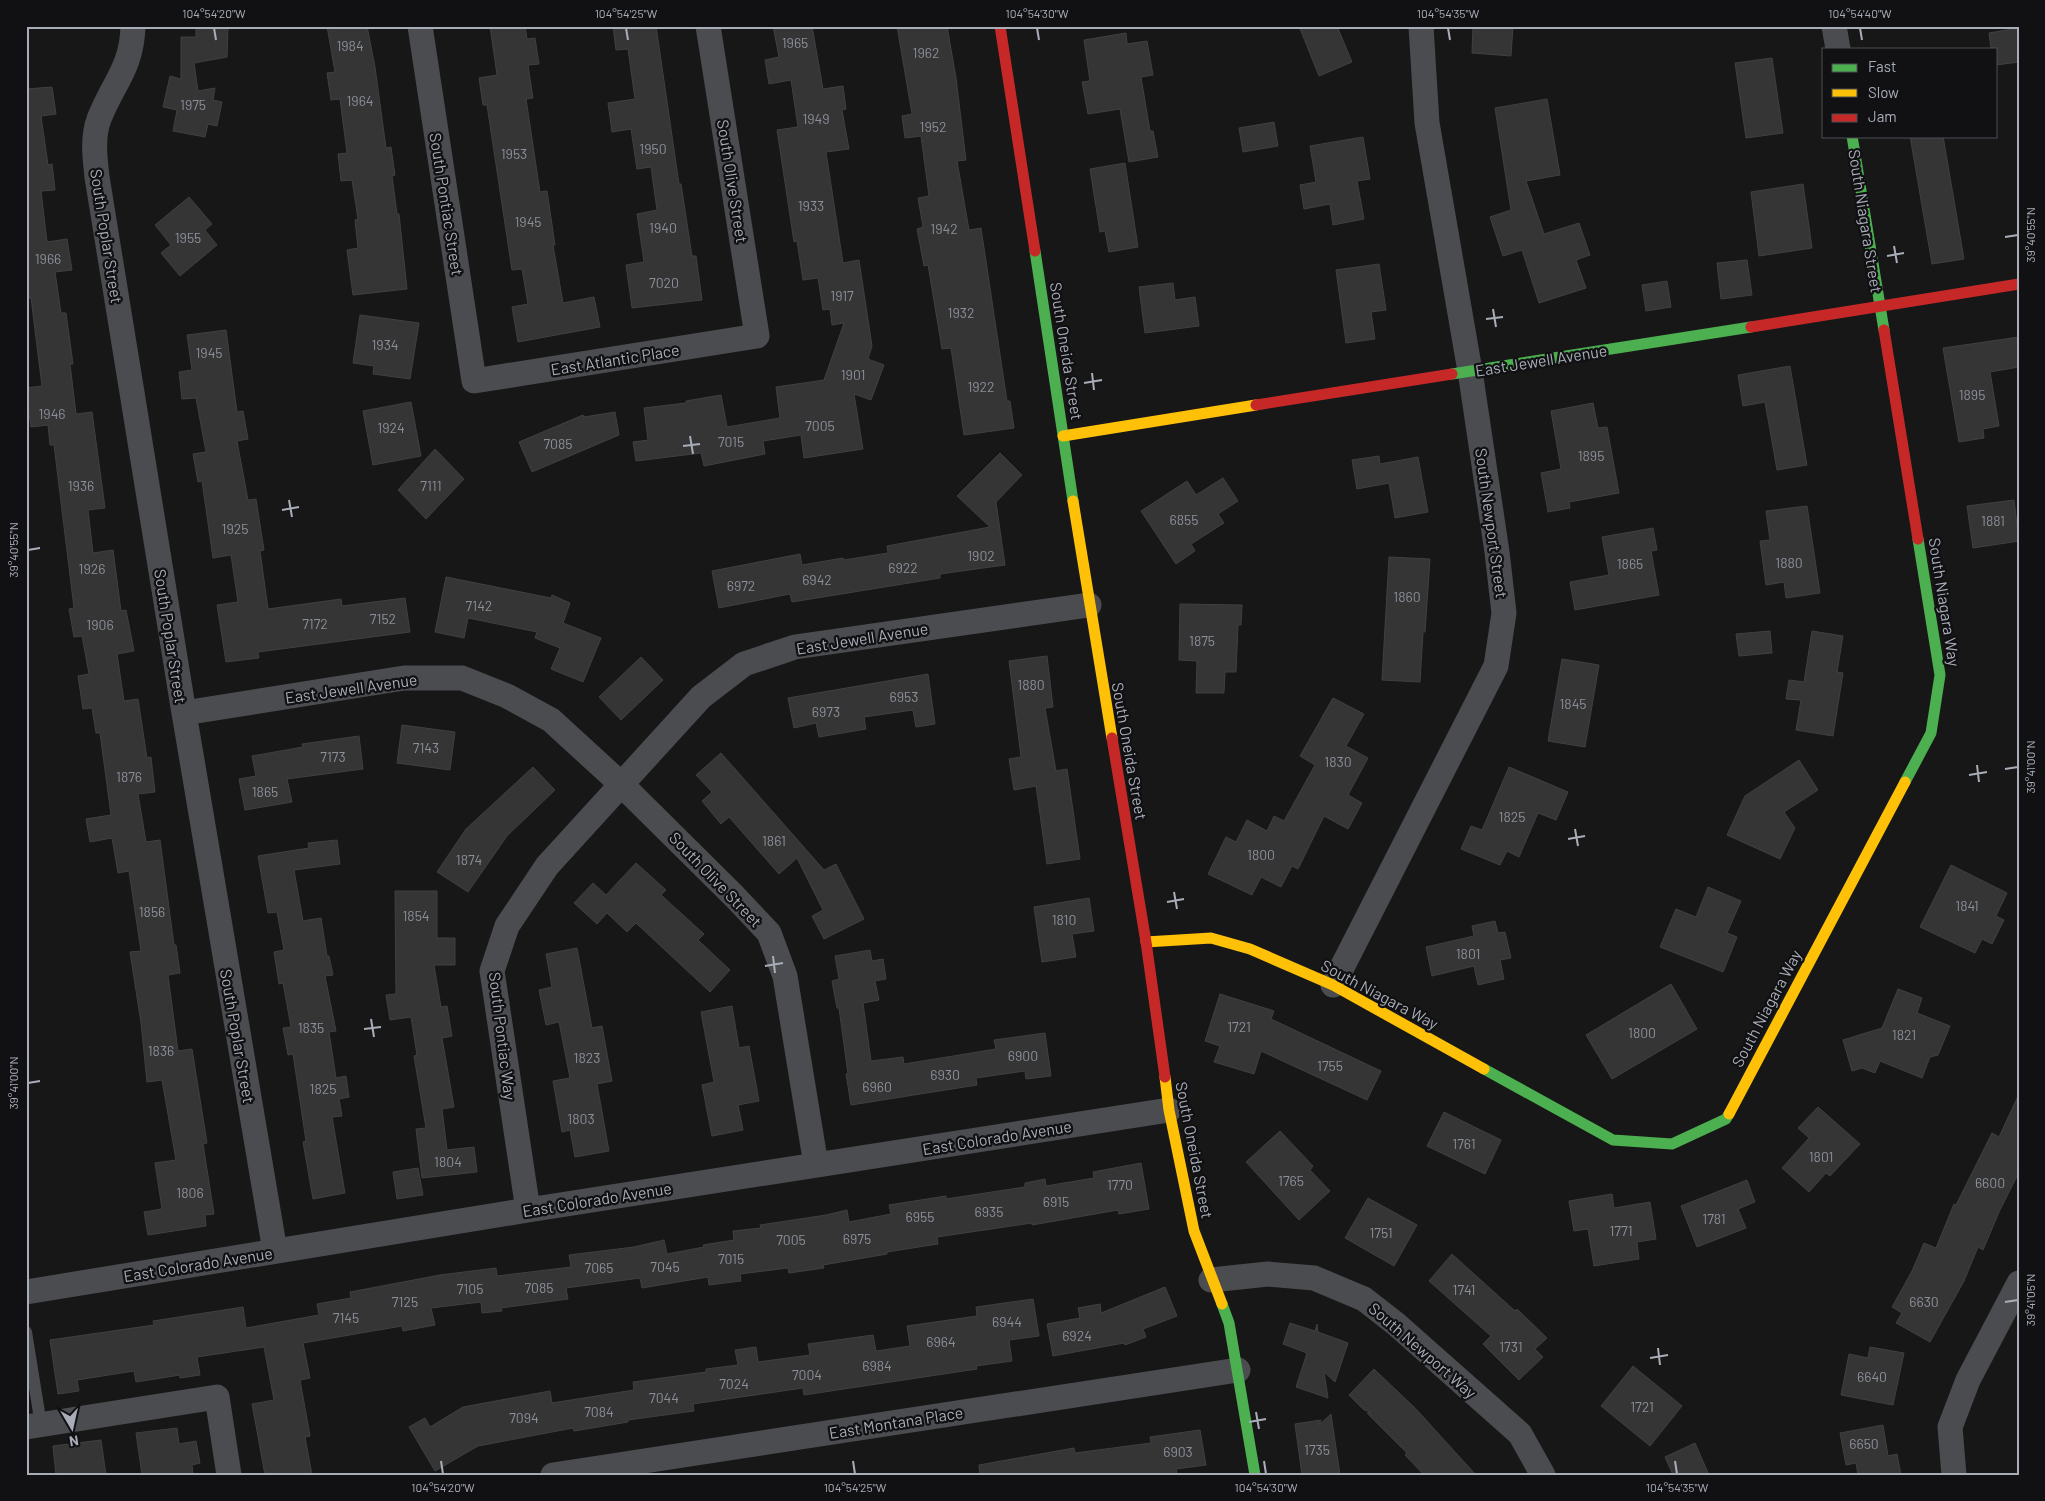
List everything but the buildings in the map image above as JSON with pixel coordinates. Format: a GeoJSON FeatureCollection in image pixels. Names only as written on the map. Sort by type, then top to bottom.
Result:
{"type":"FeatureCollection","features":[{"type":"Feature","properties":{"kind":"street","name":"South Poplar Street"},"geometry":{"type":"LineString","coordinates":[[133,26],[129,58],[99,119],[95,152],[97,176],[184,713],[275,1252]]}},
{"type":"Feature","properties":{"kind":"street","name":"South Pontiac Street"},"geometry":{"type":"LineString","coordinates":[[420,26],[474,381]]}},
{"type":"Feature","properties":{"kind":"street","name":"South Olive Street"},"geometry":{"type":"LineString","coordinates":[[708,26],[757,336]]}},
{"type":"Feature","properties":{"kind":"street","name":"South Oneida Street"},"geometry":{"type":"LineString","coordinates":[[1000,26],[1089,605],[1146,942],[1169,1110],[1194,1231],[1211,1280],[1229,1323],[1255,1475]]}},
{"type":"Feature","properties":{"kind":"street","name":"South Newport Street"},"geometry":{"type":"LineString","coordinates":[[1334,985],[1496,666],[1504,613],[1497,552],[1470,371],[1427,123],[1421,26]]}},
{"type":"Feature","properties":{"kind":"street"},"geometry":{"type":"LineString","coordinates":[[1834,26],[1838,48]]}},
{"type":"Feature","properties":{"kind":"street","name":"South Niagara Street"},"geometry":{"type":"LineString","coordinates":[[1852,138],[1880,306]]}},
{"type":"Feature","properties":{"kind":"street","name":"East Jewell Avenue"},"geometry":{"type":"LineString","coordinates":[[1063,436],[2019,284]]}},
{"type":"Feature","properties":{"kind":"street","name":"South Niagara Way"},"geometry":{"type":"LineString","coordinates":[[1146,942],[1211,938],[1250,950],[1334,985],[1613,1140],[1672,1144],[1726,1120],[1930,733],[1940,675],[1880,306]]}},
{"type":"Feature","properties":{"kind":"street","name":"East Atlantic Place"},"geometry":{"type":"LineString","coordinates":[[474,381],[757,336]]}},
{"type":"Feature","properties":{"kind":"street","name":"East Jewell Avenue"},"geometry":{"type":"LineString","coordinates":[[184,713],[404,678],[462,678],[507,696],[551,720],[622,785],[701,697],[744,664],[795,647],[1089,605]]}},
{"type":"Feature","properties":{"kind":"street","name":"South Olive Street"},"geometry":{"type":"LineString","coordinates":[[622,785],[769,933],[785,976],[816,1165]]}},
{"type":"Feature","properties":{"kind":"street","name":"South Pontiac Way"},"geometry":{"type":"LineString","coordinates":[[528,1210],[492,971],[507,926],[547,866],[622,785]]}},
{"type":"Feature","properties":{"kind":"street","name":"East Colorado Avenue"},"geometry":{"type":"LineString","coordinates":[[26,1292],[528,1210],[1169,1110]]}},
{"type":"Feature","properties":{"kind":"street","name":"South Newport Way"},"geometry":{"type":"LineString","coordinates":[[1211,1280],[1268,1274],[1314,1278],[1364,1299],[1396,1324],[1520,1434],[1543,1475]]}},
{"type":"Feature","properties":{"kind":"street"},"geometry":{"type":"LineString","coordinates":[[1954,1475],[1950,1426],[1968,1380],[2019,1284]]}},
{"type":"Feature","properties":{"kind":"street","name":"East Montana Place"},"geometry":{"type":"LineString","coordinates":[[553,1475],[1238,1370]]}},
{"type":"Feature","properties":{"kind":"street"},"geometry":{"type":"LineString","coordinates":[[34,1426],[217,1398],[230,1475]]}},
{"type":"Feature","properties":{"kind":"lane"},"geometry":{"type":"LineString","coordinates":[[26,1332],[34,1426]]}},
{"type":"Feature","properties":{"kind":"traffic: fast"},"geometry":{"type":"LineString","coordinates":[[1852,138],[1884,330]]}},
{"type":"Feature","properties":{"kind":"traffic: fast"},"geometry":{"type":"LineString","coordinates":[[1035,251],[1073,501]]}},
{"type":"Feature","properties":{"kind":"traffic: fast"},"geometry":{"type":"LineString","coordinates":[[1452,374],[1751,327]]}},
{"type":"Feature","properties":{"kind":"traffic: fast"},"geometry":{"type":"LineString","coordinates":[[1905,782],[1931,733],[1940,675],[1918,539]]}},
{"type":"Feature","properties":{"kind":"traffic: fast"},"geometry":{"type":"LineString","coordinates":[[1484,1069],[1613,1140],[1672,1144],[1726,1119],[1729,1114]]}},
{"type":"Feature","properties":{"kind":"traffic: fast"},"geometry":{"type":"LineString","coordinates":[[1222,1304],[1229,1323],[1255,1475]]}},
{"type":"Feature","properties":{"kind":"traffic: slow"},"geometry":{"type":"LineString","coordinates":[[1063,436],[1256,405]]}},
{"type":"Feature","properties":{"kind":"traffic: slow"},"geometry":{"type":"LineString","coordinates":[[1073,501],[1112,738]]}},
{"type":"Feature","properties":{"kind":"traffic: slow"},"geometry":{"type":"LineString","coordinates":[[1729,1114],[1905,782]]}},
{"type":"Feature","properties":{"kind":"traffic: slow"},"geometry":{"type":"LineString","coordinates":[[1146,942],[1211,938],[1250,949],[1333,985],[1484,1069]]}},
{"type":"Feature","properties":{"kind":"traffic: slow"},"geometry":{"type":"LineString","coordinates":[[1165,1077],[1169,1110],[1194,1231],[1222,1304]]}},
{"type":"Feature","properties":{"kind":"traffic: jam"},"geometry":{"type":"LineString","coordinates":[[1000,26],[1035,251]]}},
{"type":"Feature","properties":{"kind":"traffic: jam"},"geometry":{"type":"LineString","coordinates":[[1751,327],[2019,284]]}},
{"type":"Feature","properties":{"kind":"traffic: jam"},"geometry":{"type":"LineString","coordinates":[[1884,330],[1918,539]]}},
{"type":"Feature","properties":{"kind":"traffic: jam"},"geometry":{"type":"LineString","coordinates":[[1256,405],[1452,374]]}},
{"type":"Feature","properties":{"kind":"traffic: jam"},"geometry":{"type":"LineString","coordinates":[[1112,738],[1146,942],[1165,1077]]}}]}
